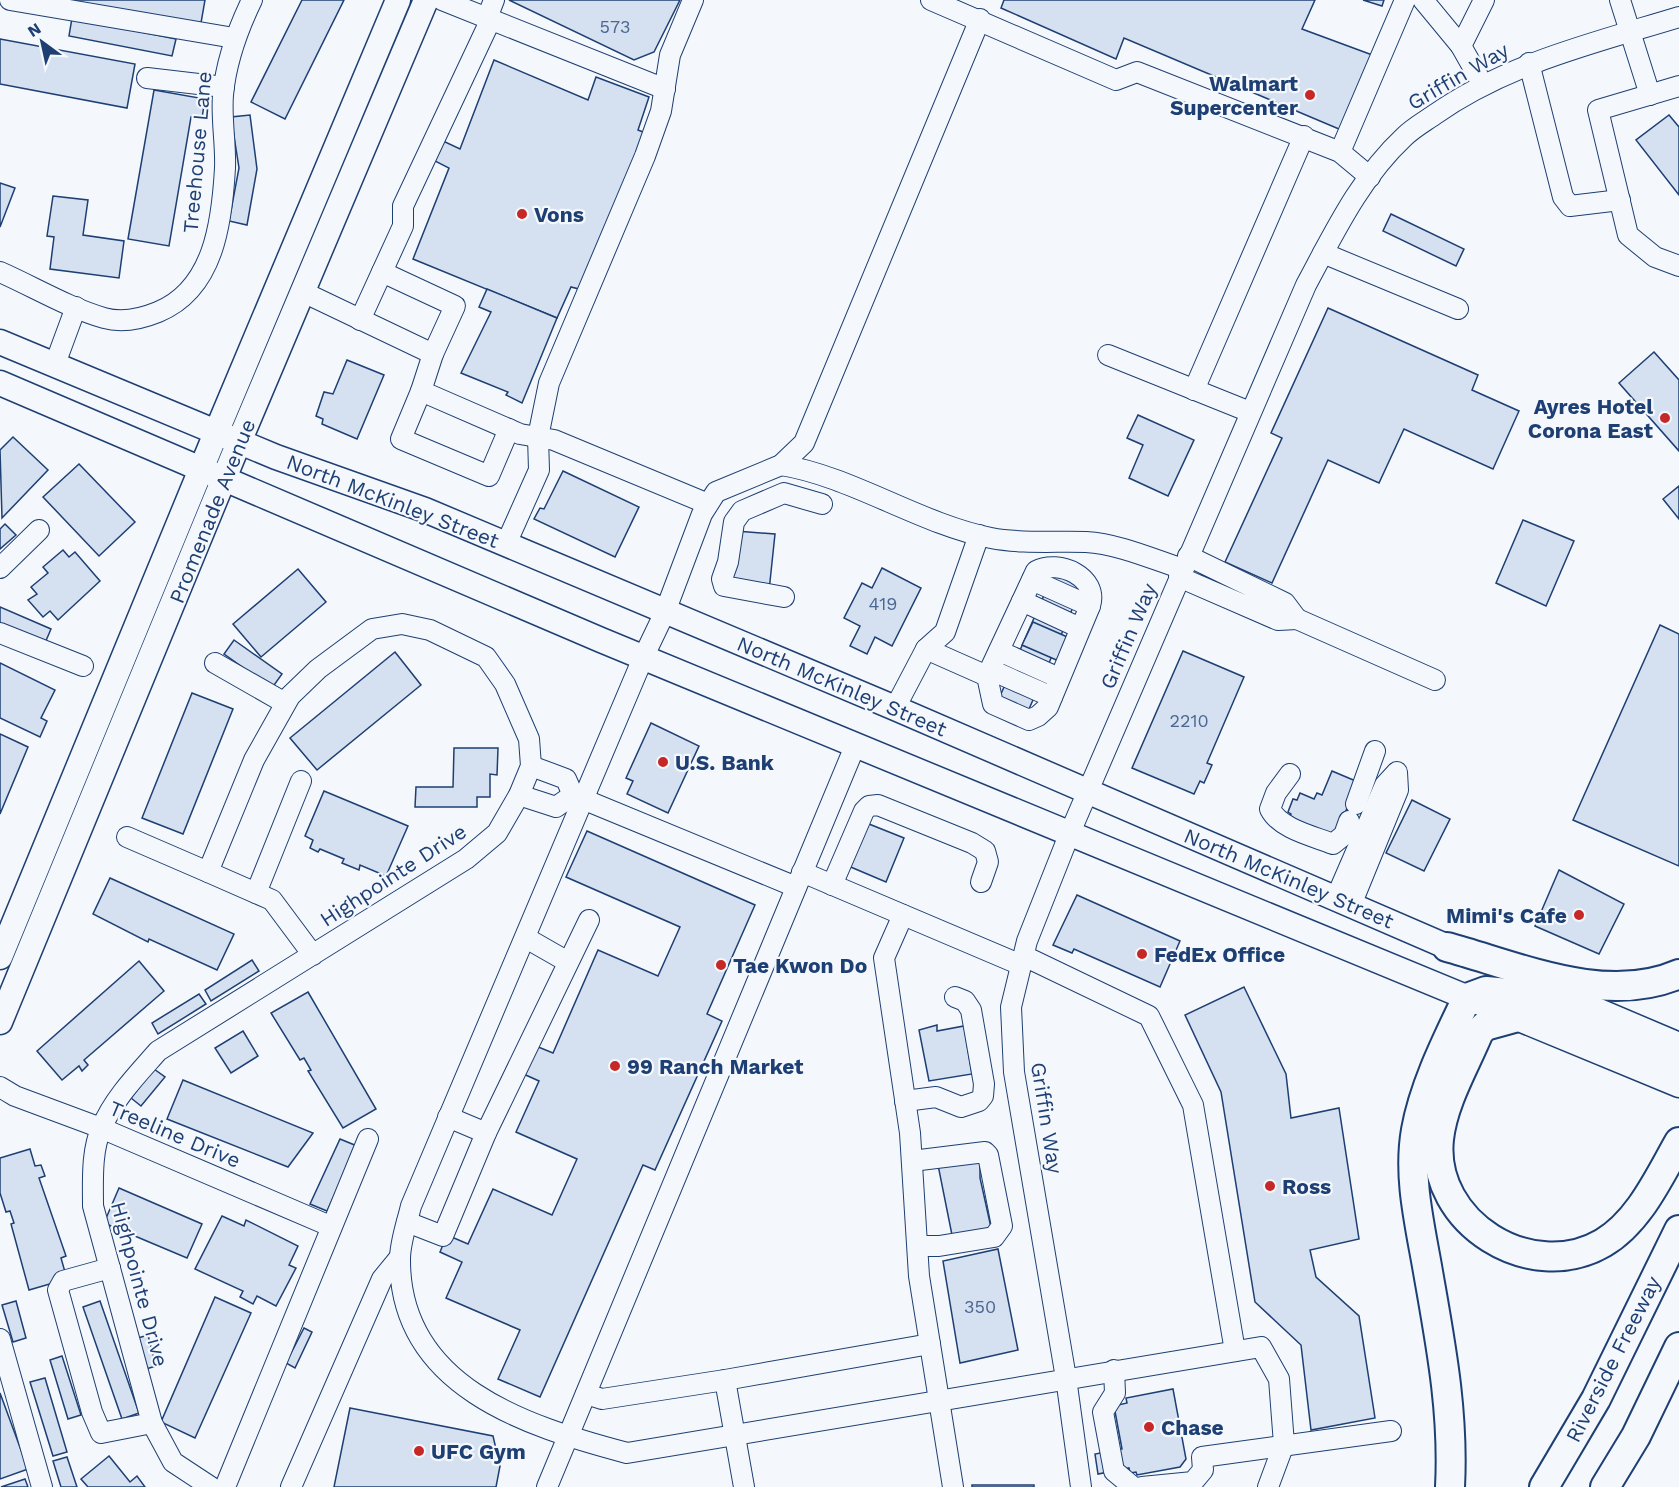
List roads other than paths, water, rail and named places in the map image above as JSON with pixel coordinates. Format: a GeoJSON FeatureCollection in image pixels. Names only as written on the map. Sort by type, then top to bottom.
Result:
{"type":"FeatureCollection","features":[{"type":"Feature","properties":{"kind":"highway"},"geometry":{"type":"LineString","coordinates":[[1447,946],[1586,986],[1641,985],[1679,974]]}},
{"type":"Feature","properties":{"kind":"highway"},"geometry":{"type":"LineString","coordinates":[[1450,1487],[1453,1441],[1448,1389],[1417,1207],[1414,1151],[1421,1109],[1467,998],[1486,991],[1508,993],[1679,1064]]}},
{"type":"Feature","properties":{"kind":"highway"},"geometry":{"type":"LineString","coordinates":[[1514,1018],[1485,1026],[1479,1032],[1444,1114],[1439,1139],[1439,1159],[1444,1181],[1458,1207],[1473,1225],[1491,1239],[1514,1252],[1557,1257],[1576,1254],[1602,1244],[1622,1229],[1636,1212],[1679,1143]]}},
{"type":"Feature","properties":{"kind":"highway","name":"Riverside Freeway"},"geometry":{"type":"LineString","coordinates":[[1544,1487],[1596,1399],[1679,1230]]}},
{"type":"Feature","properties":{"kind":"highway"},"geometry":{"type":"LineString","coordinates":[[1605,1487],[1636,1436],[1679,1347]]}},
{"type":"Feature","properties":{"kind":"main road","name":"Promenade Avenue"},"geometry":{"type":"LineString","coordinates":[[0,957],[398,0]]}},
{"type":"Feature","properties":{"kind":"main road","name":"Promenade Avenue"},"geometry":{"type":"LineString","coordinates":[[0,1022],[239,442],[426,0]]}},
{"type":"Feature","properties":{"kind":"main road","name":"North McKinley Street"},"geometry":{"type":"LineString","coordinates":[[0,342],[216,433],[425,510],[895,708],[1679,1045]]}},
{"type":"Feature","properties":{"kind":"main road","name":"North McKinley Street"},"geometry":{"type":"LineString","coordinates":[[0,383],[203,468],[273,502],[643,658],[1679,1085]]}},
{"type":"Feature","properties":{"kind":"street","name":"Treehouse Lane"},"geometry":{"type":"LineString","coordinates":[[0,272],[106,319],[130,321],[147,316],[169,307],[190,290],[201,276],[216,240],[225,168],[224,87],[234,38],[252,0]]}},
{"type":"Feature","properties":{"kind":"street"},"geometry":{"type":"LineString","coordinates":[[442,0],[491,12],[665,89]]}},
{"type":"Feature","properties":{"kind":"street"},"geometry":{"type":"LineString","coordinates":[[506,544],[539,470],[538,437],[549,383],[645,156],[661,111],[670,55],[693,0]]}},
{"type":"Feature","properties":{"kind":"street"},"geometry":{"type":"LineString","coordinates":[[931,0],[955,5],[980,19],[1116,80],[1137,72],[1304,136],[1347,155],[1370,177]]}},
{"type":"Feature","properties":{"kind":"street"},"geometry":{"type":"LineString","coordinates":[[1340,152],[1405,0]]}},
{"type":"Feature","properties":{"kind":"street"},"geometry":{"type":"LineString","coordinates":[[1423,0],[1461,46],[1483,85]]}},
{"type":"Feature","properties":{"kind":"street"},"geometry":{"type":"LineString","coordinates":[[1461,46],[1484,0]]}},
{"type":"Feature","properties":{"kind":"street"},"geometry":{"type":"LineString","coordinates":[[1620,0],[1650,95]]}},
{"type":"Feature","properties":{"kind":"street"},"geometry":{"type":"LineString","coordinates":[[21,1],[234,38]]}},
{"type":"Feature","properties":{"kind":"street"},"geometry":{"type":"LineString","coordinates":[[360,320],[403,226],[403,206],[491,12]]}},
{"type":"Feature","properties":{"kind":"street","name":"Griffin Way"},"geometry":{"type":"LineString","coordinates":[[1081,1487],[1066,1378],[1014,1072],[1011,1007],[1022,961],[1069,835],[1306,285],[1343,215],[1370,177],[1405,136],[1483,85],[1529,63],[1679,17]]}},
{"type":"Feature","properties":{"kind":"street"},"geometry":{"type":"LineString","coordinates":[[980,19],[804,443],[781,465],[716,492],[702,514],[665,612],[579,797],[526,938],[411,1206],[400,1257],[402,1288],[412,1328],[430,1355],[447,1373],[496,1408],[568,1437],[627,1453],[1261,1347],[1279,1379],[1284,1444],[1268,1487]]}},
{"type":"Feature","properties":{"kind":"street"},"geometry":{"type":"LineString","coordinates":[[1529,63],[1563,197],[1570,206],[1620,200]]}},
{"type":"Feature","properties":{"kind":"street"},"geometry":{"type":"LineString","coordinates":[[147,78],[224,87]]}},
{"type":"Feature","properties":{"kind":"street"},"geometry":{"type":"LineString","coordinates":[[1679,86],[1598,110],[1628,235],[1655,257],[1679,266]]}},
{"type":"Feature","properties":{"kind":"street"},"geometry":{"type":"LineString","coordinates":[[1194,390],[1304,136]]}},
{"type":"Feature","properties":{"kind":"street"},"geometry":{"type":"LineString","coordinates":[[1323,254],[1458,309]]}},
{"type":"Feature","properties":{"kind":"street"},"geometry":{"type":"LineString","coordinates":[[382,272],[455,306],[433,354],[421,391],[401,439],[489,476],[509,429]]}},
{"type":"Feature","properties":{"kind":"street"},"geometry":{"type":"LineString","coordinates":[[303,292],[433,354]]}},
{"type":"Feature","properties":{"kind":"street"},"geometry":{"type":"LineString","coordinates":[[55,364],[76,307]]}},
{"type":"Feature","properties":{"kind":"street"},"geometry":{"type":"LineString","coordinates":[[1108,355],[1250,412]]}},
{"type":"Feature","properties":{"kind":"street"},"geometry":{"type":"LineString","coordinates":[[421,391],[509,429],[554,440],[708,504]]}},
{"type":"Feature","properties":{"kind":"street"},"geometry":{"type":"LineString","coordinates":[[781,465],[807,469],[880,500],[979,535],[1032,542],[1089,542],[1183,567],[1285,603],[1298,619],[1436,680]]}},
{"type":"Feature","properties":{"kind":"street"},"geometry":{"type":"LineString","coordinates":[[784,597],[724,586],[722,579],[728,562],[734,522],[742,511],[784,493],[822,504]]}},
{"type":"Feature","properties":{"kind":"street"},"geometry":{"type":"LineString","coordinates":[[0,568],[39,530]]}},
{"type":"Feature","properties":{"kind":"street"},"geometry":{"type":"LineString","coordinates":[[895,708],[926,649],[945,632],[979,535]]}},
{"type":"Feature","properties":{"kind":"street"},"geometry":{"type":"LineString","coordinates":[[1044,567],[1055,567],[1083,578],[1089,583],[1093,597],[1048,707],[1029,720],[993,704],[989,673],[1022,601],[1036,571],[1044,567]]}},
{"type":"Feature","properties":{"kind":"street"},"geometry":{"type":"LineString","coordinates":[[1022,601],[1080,628]]}},
{"type":"Feature","properties":{"kind":"street","name":"Highpointe Drive"},"geometry":{"type":"LineString","coordinates":[[211,1487],[173,1462],[152,1423],[93,1206],[93,1170],[101,1128],[127,1087],[158,1052],[466,860],[497,833],[519,795],[531,766],[529,739],[505,684],[486,657],[430,630],[402,624],[372,629],[318,669],[285,703],[254,760],[208,873],[272,900],[313,955]]}},
{"type":"Feature","properties":{"kind":"street"},"geometry":{"type":"LineString","coordinates":[[0,633],[83,666]]}},
{"type":"Feature","properties":{"kind":"street"},"geometry":{"type":"LineString","coordinates":[[926,649],[1052,697]]}},
{"type":"Feature","properties":{"kind":"street"},"geometry":{"type":"LineString","coordinates":[[999,651],[1059,678]]}},
{"type":"Feature","properties":{"kind":"street"},"geometry":{"type":"LineString","coordinates":[[215,663],[285,703]]}},
{"type":"Feature","properties":{"kind":"street"},"geometry":{"type":"LineString","coordinates":[[547,1487],[855,746]]}},
{"type":"Feature","properties":{"kind":"street"},"geometry":{"type":"LineString","coordinates":[[1290,774],[1276,793],[1270,809],[1274,817],[1333,844],[1344,835],[1375,751]]}},
{"type":"Feature","properties":{"kind":"street"},"geometry":{"type":"LineString","coordinates":[[531,766],[566,779],[579,797],[799,879],[832,885],[1022,961],[1149,1016],[1192,1106],[1235,1351]]}},
{"type":"Feature","properties":{"kind":"street"},"geometry":{"type":"LineString","coordinates":[[1397,772],[1398,790],[1344,902],[1384,785],[1397,772]]}},
{"type":"Feature","properties":{"kind":"street"},"geometry":{"type":"LineString","coordinates":[[256,893],[301,781]]}},
{"type":"Feature","properties":{"kind":"street"},"geometry":{"type":"LineString","coordinates":[[519,795],[556,807],[579,797]]}},
{"type":"Feature","properties":{"kind":"street"},"geometry":{"type":"LineString","coordinates":[[832,885],[864,811],[869,806],[878,805],[972,843],[985,851],[988,862],[981,882]]}},
{"type":"Feature","properties":{"kind":"street"},"geometry":{"type":"LineString","coordinates":[[127,837],[208,873]]}},
{"type":"Feature","properties":{"kind":"street"},"geometry":{"type":"LineString","coordinates":[[903,915],[884,958],[912,1161],[919,1276],[953,1487]]}},
{"type":"Feature","properties":{"kind":"street"},"geometry":{"type":"LineString","coordinates":[[407,1222],[443,1236],[486,1133],[589,920]]}},
{"type":"Feature","properties":{"kind":"street"},"geometry":{"type":"LineString","coordinates":[[526,938],[568,962]]}},
{"type":"Feature","properties":{"kind":"street"},"geometry":{"type":"LineString","coordinates":[[905,1101],[936,1097],[961,1107],[979,1101],[983,1096],[984,1084],[971,1010],[965,1001],[955,997]]}},
{"type":"Feature","properties":{"kind":"street","name":"Treeline Drive"},"geometry":{"type":"LineString","coordinates":[[0,1087],[330,1226]]}},
{"type":"Feature","properties":{"kind":"street"},"geometry":{"type":"LineString","coordinates":[[448,1117],[486,1133]]}},
{"type":"Feature","properties":{"kind":"street"},"geometry":{"type":"LineString","coordinates":[[225,1487],[330,1226],[368,1139]]}},
{"type":"Feature","properties":{"kind":"street"},"geometry":{"type":"LineString","coordinates":[[912,1161],[985,1152],[988,1155],[1002,1226],[1000,1232],[994,1237],[939,1246],[918,1246]]}},
{"type":"Feature","properties":{"kind":"street"},"geometry":{"type":"LineString","coordinates":[[291,1487],[382,1279],[400,1257]]}},
{"type":"Feature","properties":{"kind":"street"},"geometry":{"type":"LineString","coordinates":[[110,1268],[63,1281],[58,1290],[100,1433],[152,1423]]}},
{"type":"Feature","properties":{"kind":"street"},"geometry":{"type":"LineString","coordinates":[[0,1339],[42,1487]]}},
{"type":"Feature","properties":{"kind":"street"},"geometry":{"type":"LineString","coordinates":[[586,1394],[602,1399],[930,1344]]}},
{"type":"Feature","properties":{"kind":"street"},"geometry":{"type":"LineString","coordinates":[[1114,1370],[1115,1393],[1103,1413],[1114,1471],[1133,1487]]}},
{"type":"Feature","properties":{"kind":"street"},"geometry":{"type":"LineString","coordinates":[[725,1380],[744,1487]]}},
{"type":"Feature","properties":{"kind":"street"},"geometry":{"type":"LineString","coordinates":[[1142,1487],[1193,1482],[1203,1470],[1202,1456],[1391,1431]]}},
{"type":"Feature","properties":{"kind":"place","name":"Walmart Supercenter"},"geometry":{"type":"Point","coordinates":[1310,95]}},
{"type":"Feature","properties":{"kind":"place","name":"Vons"},"geometry":{"type":"Point","coordinates":[522,214]}},
{"type":"Feature","properties":{"kind":"place","name":"Ayres Hotel Corona East"},"geometry":{"type":"Point","coordinates":[1665,418]}},
{"type":"Feature","properties":{"kind":"place","name":"U.S. Bank"},"geometry":{"type":"Point","coordinates":[663,762]}},
{"type":"Feature","properties":{"kind":"place","name":"Mimi's Cafe"},"geometry":{"type":"Point","coordinates":[1579,915]}},
{"type":"Feature","properties":{"kind":"place","name":"FedEx Office"},"geometry":{"type":"Point","coordinates":[1142,954]}},
{"type":"Feature","properties":{"kind":"place","name":"Tae Kwon Do"},"geometry":{"type":"Point","coordinates":[721,965]}},
{"type":"Feature","properties":{"kind":"place","name":"99 Ranch Market"},"geometry":{"type":"Point","coordinates":[615,1066]}},
{"type":"Feature","properties":{"kind":"place","name":"Ross"},"geometry":{"type":"Point","coordinates":[1270,1186]}},
{"type":"Feature","properties":{"kind":"place","name":"Chase"},"geometry":{"type":"Point","coordinates":[1149,1427]}},
{"type":"Feature","properties":{"kind":"place","name":"UFC Gym"},"geometry":{"type":"Point","coordinates":[419,1451]}}]}
